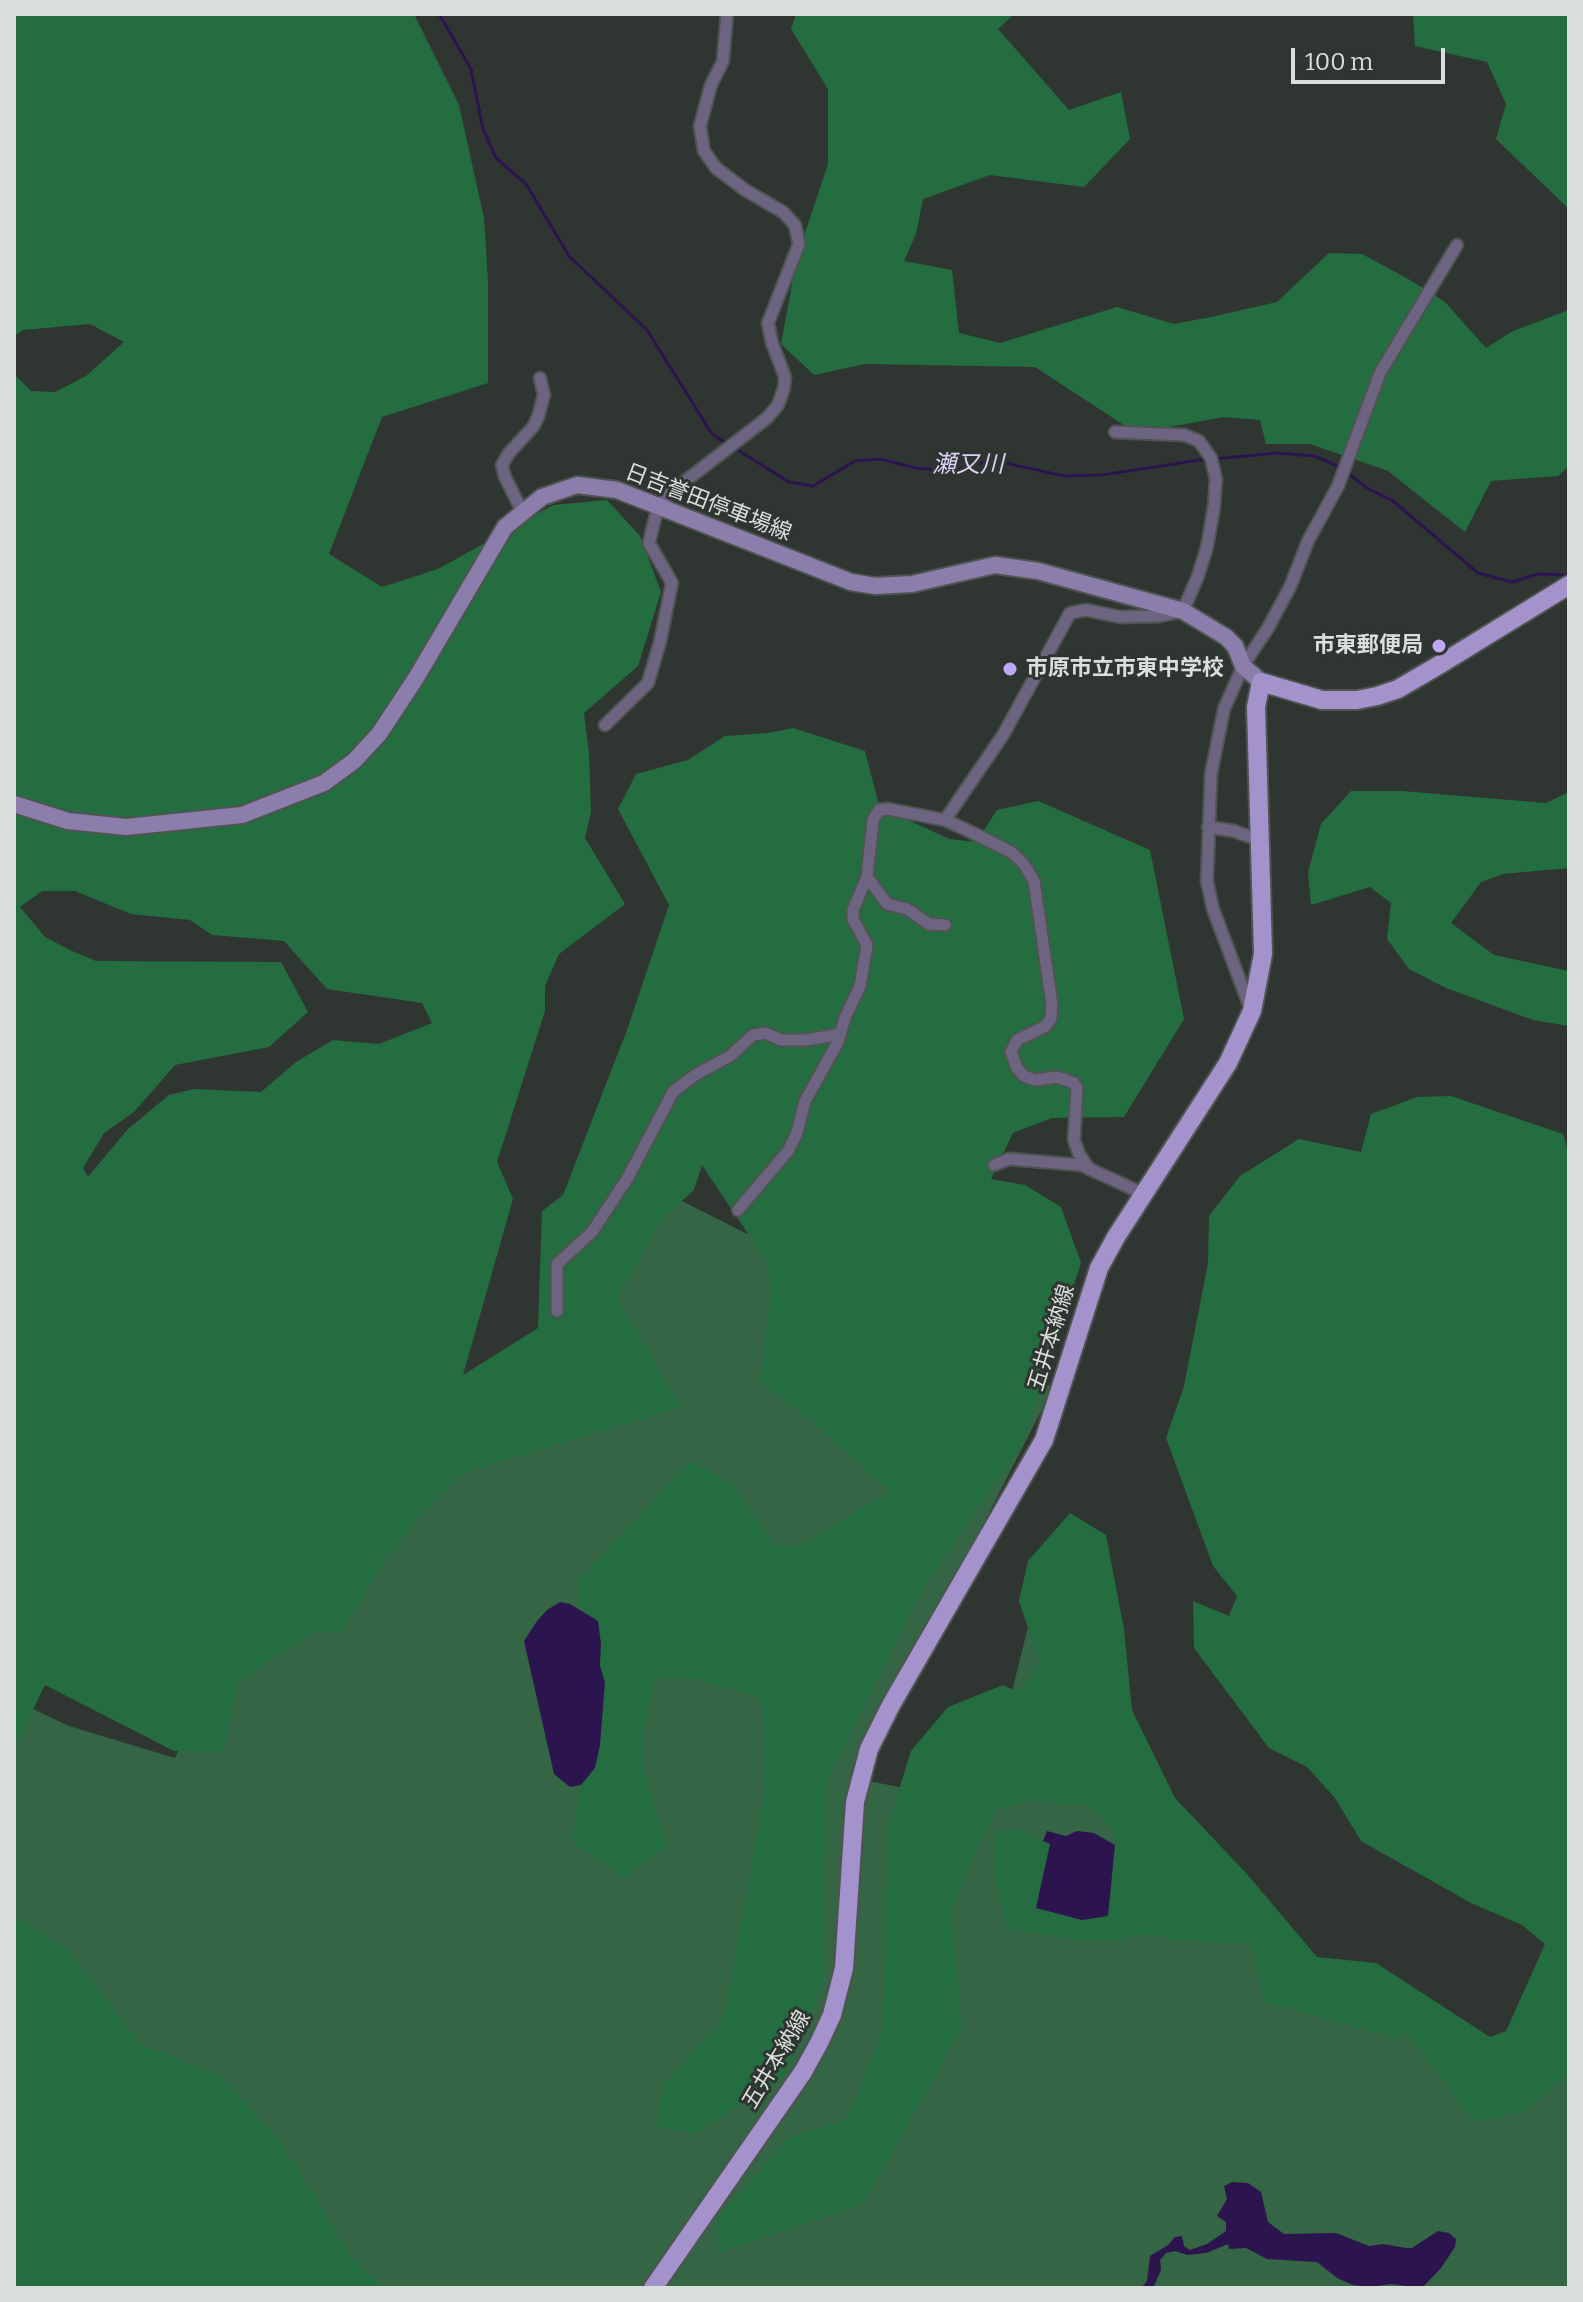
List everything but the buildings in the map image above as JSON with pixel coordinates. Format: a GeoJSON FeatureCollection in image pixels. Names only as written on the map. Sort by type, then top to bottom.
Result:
{"type":"FeatureCollection","features":[{"type":"Feature","properties":{"kind":"main road","name":"日吉誉田停車場線"},"geometry":{"type":"LineString","coordinates":[[14,804],[68,821],[126,827],[242,815],[324,783],[354,761],[379,734],[416,678],[496,539],[522,511],[542,497],[577,485],[617,490],[851,582],[893,586],[982,567],[1005,566],[1038,571],[1183,611],[1212,627],[1235,646],[1243,666],[1261,682]]}},
{"type":"Feature","properties":{"kind":"main road"},"geometry":{"type":"LineString","coordinates":[[1261,682],[1322,700],[1357,700],[1377,696],[1398,689],[1568,589]]}},
{"type":"Feature","properties":{"kind":"main road","name":"五井本納線"},"geometry":{"type":"LineString","coordinates":[[653,2288],[803,2072],[832,2015],[844,1968],[855,1802],[869,1749],[891,1705],[1044,1440],[1099,1268],[1228,1063],[1252,1011],[1263,954],[1256,707],[1261,682]]}},
{"type":"Feature","properties":{"kind":"street"},"geometry":{"type":"LineString","coordinates":[[605,725],[648,683],[660,642],[672,583],[649,543],[658,506],[671,492],[767,418],[778,405],[784,388],[785,377],[768,323],[799,244],[795,225],[783,212],[745,190],[716,168],[704,151],[700,126],[711,85],[723,61],[727,14]]}},
{"type":"Feature","properties":{"kind":"street"},"geometry":{"type":"LineString","coordinates":[[1252,1011],[1213,909],[1207,881],[1211,774],[1217,735],[1224,709],[1243,666],[1275,614],[1308,541],[1338,486],[1380,373],[1457,245]]}},
{"type":"Feature","properties":{"kind":"street"},"geometry":{"type":"LineString","coordinates":[[522,511],[502,465],[538,417],[544,395],[540,378]]}},
{"type":"Feature","properties":{"kind":"street"},"geometry":{"type":"LineString","coordinates":[[945,820],[1003,735],[1070,613],[1086,610],[1120,617],[1160,616],[1183,611],[1207,547],[1216,479],[1211,458],[1199,441],[1184,435],[1115,432]]}},
{"type":"Feature","properties":{"kind":"street"},"geometry":{"type":"LineString","coordinates":[[738,1210],[788,1151],[797,1133],[805,1101],[838,1042],[860,986],[867,945],[853,919],[867,877],[873,820],[879,810],[945,820],[1011,852],[1023,863],[1034,881],[1052,1005],[1051,1018],[1046,1026],[1017,1040],[1011,1052],[1024,1076],[1035,1080],[1057,1077],[1074,1083],[1077,1088],[1074,1140],[1089,1169]]}},
{"type":"Feature","properties":{"kind":"street"},"geometry":{"type":"LineString","coordinates":[[1208,827],[1234,831],[1259,840]]}},
{"type":"Feature","properties":{"kind":"street"},"geometry":{"type":"LineString","coordinates":[[867,877],[887,904],[907,909],[929,924],[945,925]]}},
{"type":"Feature","properties":{"kind":"street"},"geometry":{"type":"LineString","coordinates":[[557,1311],[557,1264],[592,1232],[627,1179],[673,1092],[695,1075],[730,1056],[753,1035],[765,1033],[781,1040],[806,1040],[840,1034]]}},
{"type":"Feature","properties":{"kind":"street"},"geometry":{"type":"LineString","coordinates":[[994,1165],[1009,1159],[1081,1165],[1144,1194]]}},
{"type":"Feature","properties":{"kind":"green space"},"geometry":{"type":"Polygon","coordinates":[[[14,14],[414,14],[459,105],[484,218],[488,280],[488,383],[382,417],[329,554],[382,587],[438,569],[553,505],[607,500],[640,536],[661,592],[638,666],[584,713],[591,812],[585,838],[625,904],[559,954],[545,986],[545,1011],[497,1162],[513,1199],[463,1375],[538,1328],[542,1211],[563,1195],[627,1030],[669,905],[618,809],[636,774],[688,760],[725,736],[793,728],[865,751],[881,813],[904,818],[949,839],[976,842],[997,810],[1038,801],[1150,850],[1184,1019],[1124,1117],[1052,1118],[1013,1133],[991,1179],[1025,1185],[1061,1207],[1081,1263],[1022,1445],[920,1592],[826,1782],[823,1982],[785,2076],[695,2133],[657,2127],[663,2086],[724,2018],[765,1791],[762,1698],[694,1678],[655,1678],[643,1735],[645,1778],[667,1845],[624,1878],[571,1841],[583,1779],[582,1632],[578,1581],[690,1461],[730,1482],[775,1545],[798,1547],[889,1491],[814,1423],[760,1382],[771,1290],[767,1262],[702,1165],[694,1190],[662,1219],[617,1298],[681,1407],[463,1473],[417,1520],[385,1560],[340,1633],[313,1631],[238,1682],[223,1753],[174,1751],[45,1685],[14,1748],[14,374],[31,391],[55,392],[86,376],[124,342],[90,324],[23,330],[14,336],[14,14]],[[42,891],[20,907],[45,937],[96,961],[281,962],[308,1012],[269,1047],[175,1065],[134,1112],[104,1133],[83,1168],[88,1177],[127,1130],[169,1095],[194,1089],[261,1092],[296,1062],[333,1040],[379,1044],[432,1023],[422,1003],[327,989],[284,941],[212,935],[190,920],[131,914],[75,891],[42,891]]]}},
{"type":"Feature","properties":{"kind":"green space"},"geometry":{"type":"Polygon","coordinates":[[[796,14],[1014,14],[998,29],[1069,110],[1121,92],[1130,139],[1084,187],[990,175],[923,199],[916,234],[904,261],[952,270],[959,333],[1000,343],[1117,307],[1174,324],[1211,317],[1277,302],[1329,253],[1362,254],[1445,302],[1486,348],[1513,331],[1569,310],[1569,466],[1558,476],[1491,481],[1465,532],[1388,471],[1310,444],[1266,444],[1260,420],[1224,417],[1136,433],[1035,367],[865,364],[814,375],[781,344],[797,257],[828,164],[828,89],[791,29],[796,14]]]}},
{"type":"Feature","properties":{"kind":"green space"},"geometry":{"type":"Polygon","coordinates":[[[1413,14],[1569,14],[1569,209],[1496,139],[1506,104],[1487,62],[1415,46],[1413,14]]]}},
{"type":"Feature","properties":{"kind":"green space"},"geometry":{"type":"Polygon","coordinates":[[[1351,791],[1402,791],[1546,803],[1569,792],[1569,868],[1503,874],[1481,882],[1451,923],[1494,955],[1569,971],[1569,1026],[1533,1020],[1446,988],[1409,969],[1387,939],[1391,903],[1370,887],[1311,905],[1308,872],[1321,824],[1351,791]]]}},
{"type":"Feature","properties":{"kind":"green space"},"geometry":{"type":"Polygon","coordinates":[[[1451,1096],[1563,1134],[1569,1155],[1569,2074],[1522,2112],[1474,2121],[1407,2033],[1398,2039],[1264,2001],[1251,1943],[1177,1940],[1148,1934],[1116,1941],[1076,1940],[1007,1928],[995,1876],[996,1832],[1017,1828],[1050,1843],[1109,1915],[1116,1832],[1090,1806],[1035,1800],[996,1809],[951,1910],[962,2027],[864,2203],[718,2252],[717,2219],[788,2137],[847,2120],[884,2027],[887,1828],[911,1751],[948,1707],[1003,1685],[1020,1693],[1040,1663],[1019,1601],[1028,1561],[1070,1513],[1106,1535],[1124,1629],[1132,1710],[1175,1798],[1247,1874],[1317,1957],[1376,1963],[1490,2037],[1506,2031],[1545,1944],[1522,1925],[1471,1903],[1361,1841],[1335,1798],[1307,1767],[1269,1748],[1194,1648],[1193,1601],[1229,1616],[1237,1596],[1213,1566],[1166,1438],[1184,1386],[1208,1263],[1209,1216],[1240,1176],[1299,1139],[1361,1152],[1371,1114],[1417,1097],[1451,1096]]]}},
{"type":"Feature","properties":{"kind":"green space"},"geometry":{"type":"Polygon","coordinates":[[[648,1184],[833,1277],[969,1369],[1054,1386],[853,1778],[925,1792],[1004,1723],[1043,1567],[1115,1741],[1326,1987],[1505,2079],[1569,1982],[1569,2288],[168,2288],[14,2106],[14,1700],[69,1726],[175,1758],[190,1725],[479,1412],[648,1184]]]}},
{"type":"Feature","properties":{"kind":"green space"},"geometry":{"type":"Polygon","coordinates":[[[14,1917],[67,1949],[140,2044],[222,2077],[276,2137],[348,2254],[382,2288],[14,2288],[14,1917]]]}},
{"type":"Feature","properties":{"kind":"shaded area"},"geometry":{"type":"Polygon","coordinates":[[[560,1602],[570,1604],[598,1621],[600,1666],[605,1682],[595,1768],[581,1785],[570,1787],[554,1774],[524,1641],[547,1610],[560,1602]]]}},
{"type":"Feature","properties":{"kind":"shaded area"},"geometry":{"type":"Polygon","coordinates":[[[1047,1831],[1066,1836],[1077,1831],[1094,1833],[1115,1845],[1108,1916],[1082,1920],[1036,1908],[1050,1844],[1043,1841],[1047,1831]]]}},
{"type":"Feature","properties":{"kind":"shaded area"},"geometry":{"type":"Polygon","coordinates":[[[1232,2182],[1248,2183],[1261,2192],[1268,2222],[1284,2234],[1336,2233],[1369,2246],[1383,2244],[1412,2248],[1438,2231],[1449,2233],[1456,2239],[1455,2247],[1422,2288],[1391,2284],[1371,2287],[1353,2285],[1337,2278],[1317,2262],[1267,2259],[1246,2248],[1229,2249],[1228,2244],[1206,2253],[1166,2253],[1160,2260],[1161,2270],[1153,2288],[1141,2288],[1147,2281],[1150,2256],[1175,2237],[1182,2236],[1184,2246],[1190,2250],[1207,2244],[1226,2231],[1226,2222],[1217,2216],[1227,2199],[1224,2186],[1232,2182]]]}},
{"type":"Feature","properties":{"kind":"waterway","name":"瀬又川"},"geometry":{"type":"LineString","coordinates":[[439,14],[471,69],[483,129],[496,158],[526,184],[569,256],[647,330],[712,434],[726,443]]}},
{"type":"Feature","properties":{"kind":"waterway","name":"瀬又川"},"geometry":{"type":"LineString","coordinates":[[733,447],[789,482],[813,486],[855,461],[880,459],[916,468],[951,471],[992,460],[1064,476],[1102,475],[1206,459]]}},
{"type":"Feature","properties":{"kind":"waterway","name":"瀬又川"},"geometry":{"type":"LineString","coordinates":[[1214,459],[1278,453],[1314,456],[1340,467]]}},
{"type":"Feature","properties":{"kind":"waterway","name":"瀬又川"},"geometry":{"type":"LineString","coordinates":[[1346,472],[1367,488],[1393,501],[1478,573],[1512,582],[1538,574],[1569,575]]}},
{"type":"Feature","properties":{"kind":"place","name":"市東郵便局"},"geometry":{"type":"Point","coordinates":[1439,646]}},
{"type":"Feature","properties":{"kind":"place","name":"市原市立市東中学校"},"geometry":{"type":"Point","coordinates":[1010,669]}}]}
